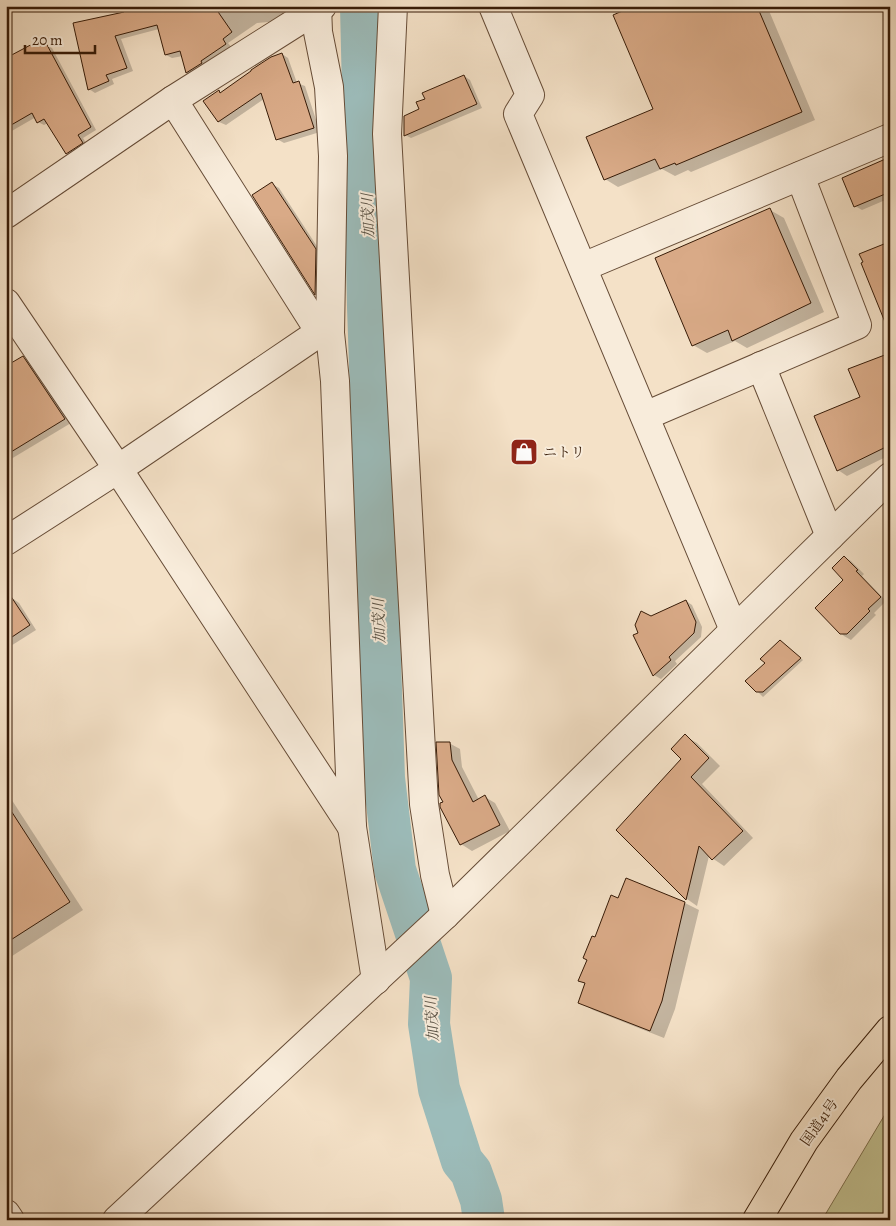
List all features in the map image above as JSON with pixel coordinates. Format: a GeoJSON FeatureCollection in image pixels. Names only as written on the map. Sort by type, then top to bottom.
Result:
{"type":"FeatureCollection","features":[{"type":"Feature","properties":{"kind":"highway","name":"国道41号"},"geometry":{"type":"LineString","coordinates":[[757,1220],[804,1141],[849,1080],[890,1030]]}},
{"type":"Feature","properties":{"kind":"highway","name":"国道41号"},"geometry":{"type":"LineString","coordinates":[[776,1220],[818,1154],[890,1056]]}},
{"type":"Feature","properties":{"kind":"street"},"geometry":{"type":"LineString","coordinates":[[393,6],[387,134],[423,794],[435,875],[445,915]]}},
{"type":"Feature","properties":{"kind":"street"},"geometry":{"type":"LineString","coordinates":[[493,6],[530,95],[518,114],[734,630]]}},
{"type":"Feature","properties":{"kind":"street"},"geometry":{"type":"LineString","coordinates":[[319,7],[318,32],[329,87],[333,156],[325,332],[336,401],[352,827],[376,980]]}},
{"type":"Feature","properties":{"kind":"street"},"geometry":{"type":"LineString","coordinates":[[6,214],[173,100],[319,7]]}},
{"type":"Feature","properties":{"kind":"street"},"geometry":{"type":"LineString","coordinates":[[173,100],[325,332]]}},
{"type":"Feature","properties":{"kind":"street"},"geometry":{"type":"LineString","coordinates":[[584,268],[890,138]]}},
{"type":"Feature","properties":{"kind":"street"},"geometry":{"type":"LineString","coordinates":[[645,416],[857,325],[800,176]]}},
{"type":"Feature","properties":{"kind":"street"},"geometry":{"type":"LineString","coordinates":[[6,303],[118,469],[352,827]]}},
{"type":"Feature","properties":{"kind":"street"},"geometry":{"type":"LineString","coordinates":[[6,541],[325,332]]}},
{"type":"Feature","properties":{"kind":"street"},"geometry":{"type":"LineString","coordinates":[[761,366],[830,536]]}},
{"type":"Feature","properties":{"kind":"street"},"geometry":{"type":"LineString","coordinates":[[117,1220],[445,915],[890,477]]}},
{"type":"Feature","properties":{"kind":"street"},"geometry":{"type":"LineString","coordinates":[[6,1214],[10,1220]]}},
{"type":"Feature","properties":{"kind":"shaded area"},"geometry":{"type":"Polygon","coordinates":[[[890,1108],[890,1220],[822,1220],[887,1111],[890,1108]]]}},
{"type":"Feature","properties":{"kind":"building"},"geometry":{"type":"Polygon","coordinates":[[[123,6],[202,6],[202,8],[214,6],[232,32],[223,39],[226,44],[186,73],[180,51],[165,55],[157,25],[115,36],[127,68],[106,75],[109,81],[88,90],[73,23],[124,12],[123,6]]]}},
{"type":"Feature","properties":{"kind":"building"},"geometry":{"type":"Polygon","coordinates":[[[634,6],[757,6],[802,112],[676,165],[675,163],[660,169],[655,159],[604,180],[586,137],[653,109],[613,15],[634,6]]]}},
{"type":"Feature","properties":{"kind":"building"},"geometry":{"type":"Polygon","coordinates":[[[38,41],[40,46],[46,43],[91,127],[78,135],[83,143],[66,154],[44,119],[37,123],[32,113],[6,128],[6,58],[38,41]]]}},
{"type":"Feature","properties":{"kind":"building"},"geometry":{"type":"Polygon","coordinates":[[[282,53],[293,83],[299,81],[314,128],[276,140],[261,93],[218,122],[203,101],[219,90],[220,93],[271,57],[282,53]]]}},
{"type":"Feature","properties":{"kind":"building"},"geometry":{"type":"Polygon","coordinates":[[[464,75],[477,104],[404,136],[404,116],[419,109],[416,102],[425,99],[422,93],[464,75]]]}},
{"type":"Feature","properties":{"kind":"building"},"geometry":{"type":"Polygon","coordinates":[[[890,157],[890,192],[854,207],[842,178],[890,157]]]}},
{"type":"Feature","properties":{"kind":"building"},"geometry":{"type":"Polygon","coordinates":[[[272,182],[316,249],[315,295],[252,195],[272,182]]]}},
{"type":"Feature","properties":{"kind":"building"},"geometry":{"type":"Polygon","coordinates":[[[770,208],[811,303],[732,341],[728,330],[692,346],[655,258],[770,208]]]}},
{"type":"Feature","properties":{"kind":"building"},"geometry":{"type":"Polygon","coordinates":[[[884,244],[890,257],[889,332],[859,254],[884,244]]]}},
{"type":"Feature","properties":{"kind":"building"},"geometry":{"type":"Polygon","coordinates":[[[890,353],[890,445],[837,471],[814,416],[860,397],[848,369],[890,353]]]}},
{"type":"Feature","properties":{"kind":"building"},"geometry":{"type":"Polygon","coordinates":[[[23,356],[65,419],[6,455],[6,366],[23,356]]]}},
{"type":"Feature","properties":{"kind":"building"},"geometry":{"type":"Polygon","coordinates":[[[844,556],[881,597],[847,634],[840,634],[815,608],[843,580],[832,568],[844,556]]]}},
{"type":"Feature","properties":{"kind":"building"},"geometry":{"type":"Polygon","coordinates":[[[6,589],[30,625],[6,641],[6,589]]]}},
{"type":"Feature","properties":{"kind":"building"},"geometry":{"type":"Polygon","coordinates":[[[686,600],[696,622],[694,633],[669,657],[671,660],[653,676],[633,635],[638,633],[635,625],[641,611],[651,616],[686,600]]]}},
{"type":"Feature","properties":{"kind":"building"},"geometry":{"type":"Polygon","coordinates":[[[780,640],[801,658],[763,692],[756,692],[745,681],[765,663],[760,659],[780,640]]]}},
{"type":"Feature","properties":{"kind":"building"},"geometry":{"type":"Polygon","coordinates":[[[685,734],[709,758],[691,777],[743,831],[712,860],[699,846],[686,900],[616,830],[681,759],[671,749],[685,734]]]}},
{"type":"Feature","properties":{"kind":"building"},"geometry":{"type":"Polygon","coordinates":[[[436,742],[450,742],[452,760],[473,802],[485,795],[500,825],[460,845],[440,807],[440,803],[443,802],[439,795],[436,742]]]}},
{"type":"Feature","properties":{"kind":"building"},"geometry":{"type":"Polygon","coordinates":[[[6,803],[70,902],[6,943],[6,803]]]}},
{"type":"Feature","properties":{"kind":"building"},"geometry":{"type":"Polygon","coordinates":[[[626,878],[685,902],[662,1001],[650,1031],[578,1003],[585,983],[578,981],[587,960],[583,958],[592,936],[595,937],[611,895],[618,898],[626,878]]]}},
{"type":"Feature","properties":{"kind":"waterway","name":"加茂川"},"geometry":{"type":"LineString","coordinates":[[361,6],[368,307],[384,778],[395,870],[431,978],[429,1024],[439,1089],[462,1161],[471,1172],[481,1200],[484,1220]]}},
{"type":"Feature","properties":{"kind":"place","name":"ニトリ"},"geometry":{"type":"Point","coordinates":[524,452]}}]}
